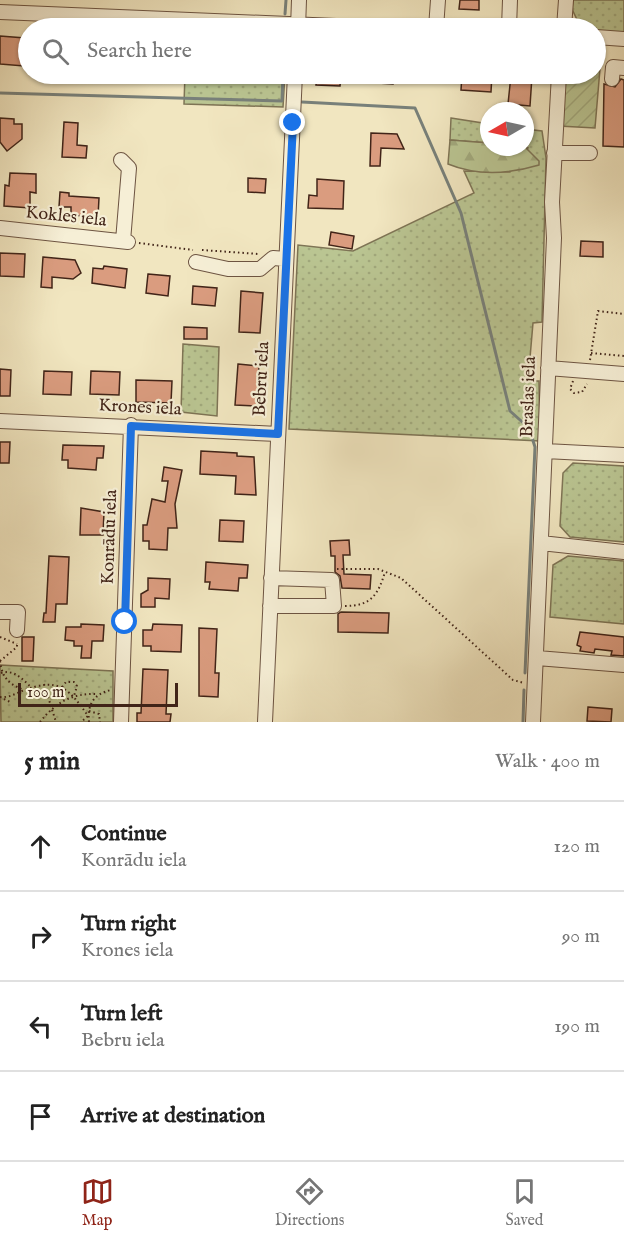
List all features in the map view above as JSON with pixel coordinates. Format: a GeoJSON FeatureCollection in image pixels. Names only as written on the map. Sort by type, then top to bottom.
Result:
{"type":"FeatureCollection","features":[{"type":"Feature","properties":{"kind":"street"},"geometry":{"type":"LineString","coordinates":[[298,18],[299,0]]}},
{"type":"Feature","properties":{"kind":"street"},"geometry":{"type":"LineString","coordinates":[[437,18],[438,0]]}},
{"type":"Feature","properties":{"kind":"street"},"geometry":{"type":"LineString","coordinates":[[509,18],[510,0]]}},
{"type":"Feature","properties":{"kind":"street"},"geometry":{"type":"LineString","coordinates":[[565,18],[566,0]]}},
{"type":"Feature","properties":{"kind":"street"},"geometry":{"type":"LineString","coordinates":[[0,12],[119,18]]}},
{"type":"Feature","properties":{"kind":"street"},"geometry":{"type":"LineString","coordinates":[[606,38],[624,39]]}},
{"type":"Feature","properties":{"kind":"street"},"geometry":{"type":"LineString","coordinates":[[612,79],[613,67],[624,68]]}},
{"type":"Feature","properties":{"kind":"street","name":"Bebru iela"},"geometry":{"type":"LineString","coordinates":[[265,722],[278,434],[280,259],[294,84]]}},
{"type":"Feature","properties":{"kind":"street","name":"Braslas iela"},"geometry":{"type":"LineString","coordinates":[[533,722],[542,543],[554,153],[558,84]]}},
{"type":"Feature","properties":{"kind":"street"},"geometry":{"type":"LineString","coordinates":[[554,153],[590,153]]}},
{"type":"Feature","properties":{"kind":"street"},"geometry":{"type":"LineString","coordinates":[[121,160],[129,168],[125,241]]}},
{"type":"Feature","properties":{"kind":"street","name":"Kokles iela"},"geometry":{"type":"LineString","coordinates":[[0,228],[125,241]]}},
{"type":"Feature","properties":{"kind":"street"},"geometry":{"type":"LineString","coordinates":[[196,262],[228,269],[261,269],[280,259]]}},
{"type":"Feature","properties":{"kind":"street"},"geometry":{"type":"LineString","coordinates":[[548,368],[624,374]]}},
{"type":"Feature","properties":{"kind":"street","name":"Krones iela"},"geometry":{"type":"LineString","coordinates":[[0,421],[278,434]]}},
{"type":"Feature","properties":{"kind":"street","name":"Konrādu iela"},"geometry":{"type":"LineString","coordinates":[[121,722],[131,426]]}},
{"type":"Feature","properties":{"kind":"street"},"geometry":{"type":"LineString","coordinates":[[545,451],[624,454]]}},
{"type":"Feature","properties":{"kind":"street"},"geometry":{"type":"LineString","coordinates":[[542,543],[624,552]]}},
{"type":"Feature","properties":{"kind":"street"},"geometry":{"type":"LineString","coordinates":[[270,606],[334,606],[332,580],[271,578]]}},
{"type":"Feature","properties":{"kind":"street"},"geometry":{"type":"LineString","coordinates":[[0,612],[18,612],[17,630]]}},
{"type":"Feature","properties":{"kind":"street"},"geometry":{"type":"LineString","coordinates":[[537,658],[624,665]]}},
{"type":"Feature","properties":{"kind":"path"},"geometry":{"type":"LineString","coordinates":[[125,241],[193,250],[235,251],[280,259]]}},
{"type":"Feature","properties":{"kind":"path"},"geometry":{"type":"LineString","coordinates":[[597,311],[624,314]]}},
{"type":"Feature","properties":{"kind":"path"},"geometry":{"type":"LineString","coordinates":[[591,352],[624,356]]}},
{"type":"Feature","properties":{"kind":"path"},"geometry":{"type":"LineString","coordinates":[[321,580],[334,569],[378,569],[400,578],[418,591],[513,680],[535,686]]}},
{"type":"Feature","properties":{"kind":"path"},"geometry":{"type":"LineString","coordinates":[[334,606],[360,606],[378,593],[385,572]]}},
{"type":"Feature","properties":{"kind":"path"},"geometry":{"type":"LineString","coordinates":[[17,630],[17,644],[0,661],[1,673],[7,681],[24,690]]}},
{"type":"Feature","properties":{"kind":"path"},"geometry":{"type":"LineString","coordinates":[[0,637],[17,644]]}},
{"type":"Feature","properties":{"kind":"path"},"geometry":{"type":"LineString","coordinates":[[1,673],[8,671],[14,673],[32,687]]}},
{"type":"Feature","properties":{"kind":"path"},"geometry":{"type":"LineString","coordinates":[[62,687],[66,682],[74,682],[77,686],[74,696]]}},
{"type":"Feature","properties":{"kind":"path"},"geometry":{"type":"LineString","coordinates":[[44,684],[50,697],[50,709],[56,722]]}},
{"type":"Feature","properties":{"kind":"path"},"geometry":{"type":"LineString","coordinates":[[1,697],[44,684],[62,687],[74,696],[88,716]]}},
{"type":"Feature","properties":{"kind":"path"},"geometry":{"type":"LineString","coordinates":[[40,722],[50,709],[74,696],[114,690]]}},
{"type":"Feature","properties":{"kind":"path"},"geometry":{"type":"LineString","coordinates":[[89,722],[89,711],[98,694]]}},
{"type":"Feature","properties":{"kind":"path"},"geometry":{"type":"LineString","coordinates":[[1,697],[12,704]]}},
{"type":"Feature","properties":{"kind":"path"},"geometry":{"type":"LineString","coordinates":[[89,711],[99,714],[100,722]]}},
{"type":"Feature","properties":{"kind":"path"},"geometry":{"type":"LineString","coordinates":[[81,722],[88,716]]}},
{"type":"Feature","properties":{"kind":"green space"},"geometry":{"type":"Polygon","coordinates":[[[573,0],[624,0],[624,34],[606,33],[606,18],[576,18],[572,9],[573,0]]]}},
{"type":"Feature","properties":{"kind":"green space"},"geometry":{"type":"Polygon","coordinates":[[[185,84],[284,84],[283,107],[184,104],[185,84]]]}},
{"type":"Feature","properties":{"kind":"green space"},"geometry":{"type":"Polygon","coordinates":[[[562,84],[599,84],[595,128],[559,126],[562,84]]]}},
{"type":"Feature","properties":{"kind":"green space"},"geometry":{"type":"Polygon","coordinates":[[[451,118],[480,123],[480,142],[450,140],[451,118]]]}},
{"type":"Feature","properties":{"kind":"green space"},"geometry":{"type":"Polygon","coordinates":[[[534,130],[542,131],[546,158],[542,322],[533,323],[528,381],[539,381],[540,441],[289,429],[298,245],[353,251],[474,193],[464,171],[510,172],[522,156],[534,156],[534,130]]]}},
{"type":"Feature","properties":{"kind":"green space"},"geometry":{"type":"Polygon","coordinates":[[[450,140],[480,142],[480,156],[534,156],[539,161],[539,165],[493,172],[470,170],[448,164],[450,140]]]}},
{"type":"Feature","properties":{"kind":"green space"},"geometry":{"type":"Polygon","coordinates":[[[183,344],[219,347],[217,416],[181,412],[183,344]]]}},
{"type":"Feature","properties":{"kind":"green space"},"geometry":{"type":"Polygon","coordinates":[[[573,463],[624,466],[624,542],[570,537],[560,526],[563,473],[573,463]]]}},
{"type":"Feature","properties":{"kind":"green space"},"geometry":{"type":"Polygon","coordinates":[[[568,556],[624,561],[624,624],[550,617],[553,565],[568,556]]]}},
{"type":"Feature","properties":{"kind":"green space"},"geometry":{"type":"Polygon","coordinates":[[[0,665],[113,671],[113,722],[1,722],[0,665]]]}},
{"type":"Feature","properties":{"kind":"building"},"geometry":{"type":"Polygon","coordinates":[[[460,0],[479,0],[479,10],[459,9],[460,0]]]}},
{"type":"Feature","properties":{"kind":"building"},"geometry":{"type":"Polygon","coordinates":[[[0,36],[18,37],[18,66],[0,64],[0,36]]]}},
{"type":"Feature","properties":{"kind":"building"},"geometry":{"type":"Polygon","coordinates":[[[621,79],[624,80],[624,147],[603,146],[604,84],[615,87],[621,79]]]}},
{"type":"Feature","properties":{"kind":"building"},"geometry":{"type":"Polygon","coordinates":[[[316,84],[340,84],[340,86],[316,84]]]}},
{"type":"Feature","properties":{"kind":"building"},"geometry":{"type":"Polygon","coordinates":[[[461,84],[491,84],[491,92],[461,90],[461,84]]]}},
{"type":"Feature","properties":{"kind":"building"},"geometry":{"type":"Polygon","coordinates":[[[510,84],[531,84],[530,102],[508,102],[510,84]]]}},
{"type":"Feature","properties":{"kind":"building"},"geometry":{"type":"Polygon","coordinates":[[[0,118],[14,119],[14,124],[22,124],[22,139],[7,151],[0,142],[0,118]]]}},
{"type":"Feature","properties":{"kind":"building"},"geometry":{"type":"Polygon","coordinates":[[[64,122],[78,123],[77,145],[87,146],[86,158],[62,157],[64,122]]]}},
{"type":"Feature","properties":{"kind":"building"},"geometry":{"type":"Polygon","coordinates":[[[371,133],[397,134],[404,149],[381,148],[380,166],[370,166],[371,133]]]}},
{"type":"Feature","properties":{"kind":"building"},"geometry":{"type":"Polygon","coordinates":[[[10,173],[36,174],[36,193],[30,192],[30,208],[4,206],[5,185],[9,186],[10,173]]]}},
{"type":"Feature","properties":{"kind":"building"},"geometry":{"type":"Polygon","coordinates":[[[248,178],[266,179],[265,193],[248,192],[248,178]]]}},
{"type":"Feature","properties":{"kind":"building"},"geometry":{"type":"Polygon","coordinates":[[[317,179],[344,181],[343,209],[308,208],[309,195],[317,196],[317,179]]]}},
{"type":"Feature","properties":{"kind":"building"},"geometry":{"type":"Polygon","coordinates":[[[60,192],[69,193],[69,196],[99,198],[98,217],[71,215],[71,207],[59,207],[60,192]]]}},
{"type":"Feature","properties":{"kind":"building"},"geometry":{"type":"Polygon","coordinates":[[[331,232],[354,236],[352,249],[329,245],[331,232]]]}},
{"type":"Feature","properties":{"kind":"building"},"geometry":{"type":"Polygon","coordinates":[[[581,241],[603,242],[603,257],[580,256],[581,241]]]}},
{"type":"Feature","properties":{"kind":"building"},"geometry":{"type":"Polygon","coordinates":[[[0,253],[25,254],[24,277],[0,276],[0,253]]]}},
{"type":"Feature","properties":{"kind":"building"},"geometry":{"type":"Polygon","coordinates":[[[43,257],[75,260],[81,273],[73,279],[52,277],[52,288],[41,287],[43,257]]]}},
{"type":"Feature","properties":{"kind":"building"},"geometry":{"type":"Polygon","coordinates":[[[104,266],[127,269],[125,288],[92,283],[93,268],[103,269],[104,266]]]}},
{"type":"Feature","properties":{"kind":"building"},"geometry":{"type":"Polygon","coordinates":[[[148,274],[170,276],[168,296],[146,293],[148,274]]]}},
{"type":"Feature","properties":{"kind":"building"},"geometry":{"type":"Polygon","coordinates":[[[193,286],[217,288],[215,306],[192,304],[193,286]]]}},
{"type":"Feature","properties":{"kind":"building"},"geometry":{"type":"Polygon","coordinates":[[[241,291],[263,293],[260,333],[239,332],[241,291]]]}},
{"type":"Feature","properties":{"kind":"building"},"geometry":{"type":"Polygon","coordinates":[[[184,327],[207,328],[207,339],[184,339],[184,327]]]}},
{"type":"Feature","properties":{"kind":"building"},"geometry":{"type":"Polygon","coordinates":[[[238,364],[259,366],[257,406],[235,405],[238,364]]]}},
{"type":"Feature","properties":{"kind":"building"},"geometry":{"type":"Polygon","coordinates":[[[0,369],[11,370],[10,396],[0,396],[0,369]]]}},
{"type":"Feature","properties":{"kind":"building"},"geometry":{"type":"Polygon","coordinates":[[[44,371],[72,372],[71,395],[43,394],[44,371]]]}},
{"type":"Feature","properties":{"kind":"building"},"geometry":{"type":"Polygon","coordinates":[[[91,371],[120,372],[119,395],[90,394],[91,371]]]}},
{"type":"Feature","properties":{"kind":"building"},"geometry":{"type":"Polygon","coordinates":[[[136,380],[172,381],[171,403],[136,402],[136,380]]]}},
{"type":"Feature","properties":{"kind":"building"},"geometry":{"type":"Polygon","coordinates":[[[0,442],[10,442],[9,463],[0,463],[0,442]]]}},
{"type":"Feature","properties":{"kind":"building"},"geometry":{"type":"Polygon","coordinates":[[[63,445],[104,446],[103,458],[97,458],[96,470],[68,468],[68,460],[62,460],[63,445]]]}},
{"type":"Feature","properties":{"kind":"building"},"geometry":{"type":"Polygon","coordinates":[[[201,451],[237,453],[237,456],[254,457],[256,495],[235,494],[236,476],[200,474],[201,451]]]}},
{"type":"Feature","properties":{"kind":"building"},"geometry":{"type":"Polygon","coordinates":[[[164,467],[182,470],[175,504],[177,528],[168,528],[167,550],[149,549],[149,541],[143,541],[143,525],[147,525],[152,499],[165,502],[168,481],[162,481],[164,467]]]}},
{"type":"Feature","properties":{"kind":"building"},"geometry":{"type":"Polygon","coordinates":[[[81,508],[104,512],[103,535],[80,535],[81,508]]]}},
{"type":"Feature","properties":{"kind":"building"},"geometry":{"type":"Polygon","coordinates":[[[220,520],[244,521],[243,542],[219,541],[220,520]]]}},
{"type":"Feature","properties":{"kind":"building"},"geometry":{"type":"Polygon","coordinates":[[[349,540],[350,555],[343,555],[344,574],[371,575],[370,589],[342,588],[340,576],[335,572],[335,556],[331,556],[330,541],[349,540]]]}},
{"type":"Feature","properties":{"kind":"building"},"geometry":{"type":"Polygon","coordinates":[[[49,556],[69,557],[67,604],[56,604],[55,622],[43,622],[44,613],[46,613],[49,556]]]}},
{"type":"Feature","properties":{"kind":"building"},"geometry":{"type":"Polygon","coordinates":[[[206,562],[248,565],[247,578],[239,578],[238,591],[209,589],[210,582],[205,582],[206,562]]]}},
{"type":"Feature","properties":{"kind":"building"},"geometry":{"type":"Polygon","coordinates":[[[148,578],[170,579],[169,599],[155,598],[155,607],[141,607],[141,594],[148,590],[148,578]]]}},
{"type":"Feature","properties":{"kind":"building"},"geometry":{"type":"Polygon","coordinates":[[[341,612],[389,613],[388,633],[338,632],[338,614],[341,612]]]}},
{"type":"Feature","properties":{"kind":"building"},"geometry":{"type":"Polygon","coordinates":[[[81,624],[104,625],[103,641],[92,641],[91,658],[81,658],[82,646],[74,646],[74,641],[65,640],[66,627],[81,627],[81,624]]]}},
{"type":"Feature","properties":{"kind":"building"},"geometry":{"type":"Polygon","coordinates":[[[153,624],[182,625],[181,652],[151,651],[151,646],[143,646],[143,630],[152,630],[153,624]]]}},
{"type":"Feature","properties":{"kind":"building"},"geometry":{"type":"Polygon","coordinates":[[[199,628],[217,629],[215,673],[219,673],[218,697],[199,696],[199,628]]]}},
{"type":"Feature","properties":{"kind":"building"},"geometry":{"type":"Polygon","coordinates":[[[580,632],[624,637],[624,656],[611,655],[612,651],[595,649],[594,653],[580,651],[581,647],[577,645],[580,632]]]}},
{"type":"Feature","properties":{"kind":"building"},"geometry":{"type":"Polygon","coordinates":[[[22,637],[34,637],[33,661],[22,661],[22,637]]]}},
{"type":"Feature","properties":{"kind":"building"},"geometry":{"type":"Polygon","coordinates":[[[143,669],[168,670],[166,714],[171,714],[170,722],[137,722],[137,713],[141,713],[143,669]]]}},
{"type":"Feature","properties":{"kind":"building"},"geometry":{"type":"Polygon","coordinates":[[[588,707],[612,709],[611,722],[587,721],[588,707]]]}},
{"type":"Feature","properties":{"kind":"waterway"},"geometry":{"type":"LineString","coordinates":[[285,14],[286,0]]}},
{"type":"Feature","properties":{"kind":"waterway"},"geometry":{"type":"LineString","coordinates":[[0,93],[282,101],[283,84]]}},
{"type":"Feature","properties":{"kind":"waterway"},"geometry":{"type":"LineString","coordinates":[[302,102],[415,108],[461,213],[510,411],[529,428],[535,447],[525,673]]}},
{"type":"Feature","properties":{"kind":"waterway"},"geometry":{"type":"LineString","coordinates":[[523,722],[524,690]]}},
{"type":"Feature","properties":{"kind":"route"},"geometry":{"type":"LineString","coordinates":[[125,622],[131,426],[278,434],[293,123]]}}]}
